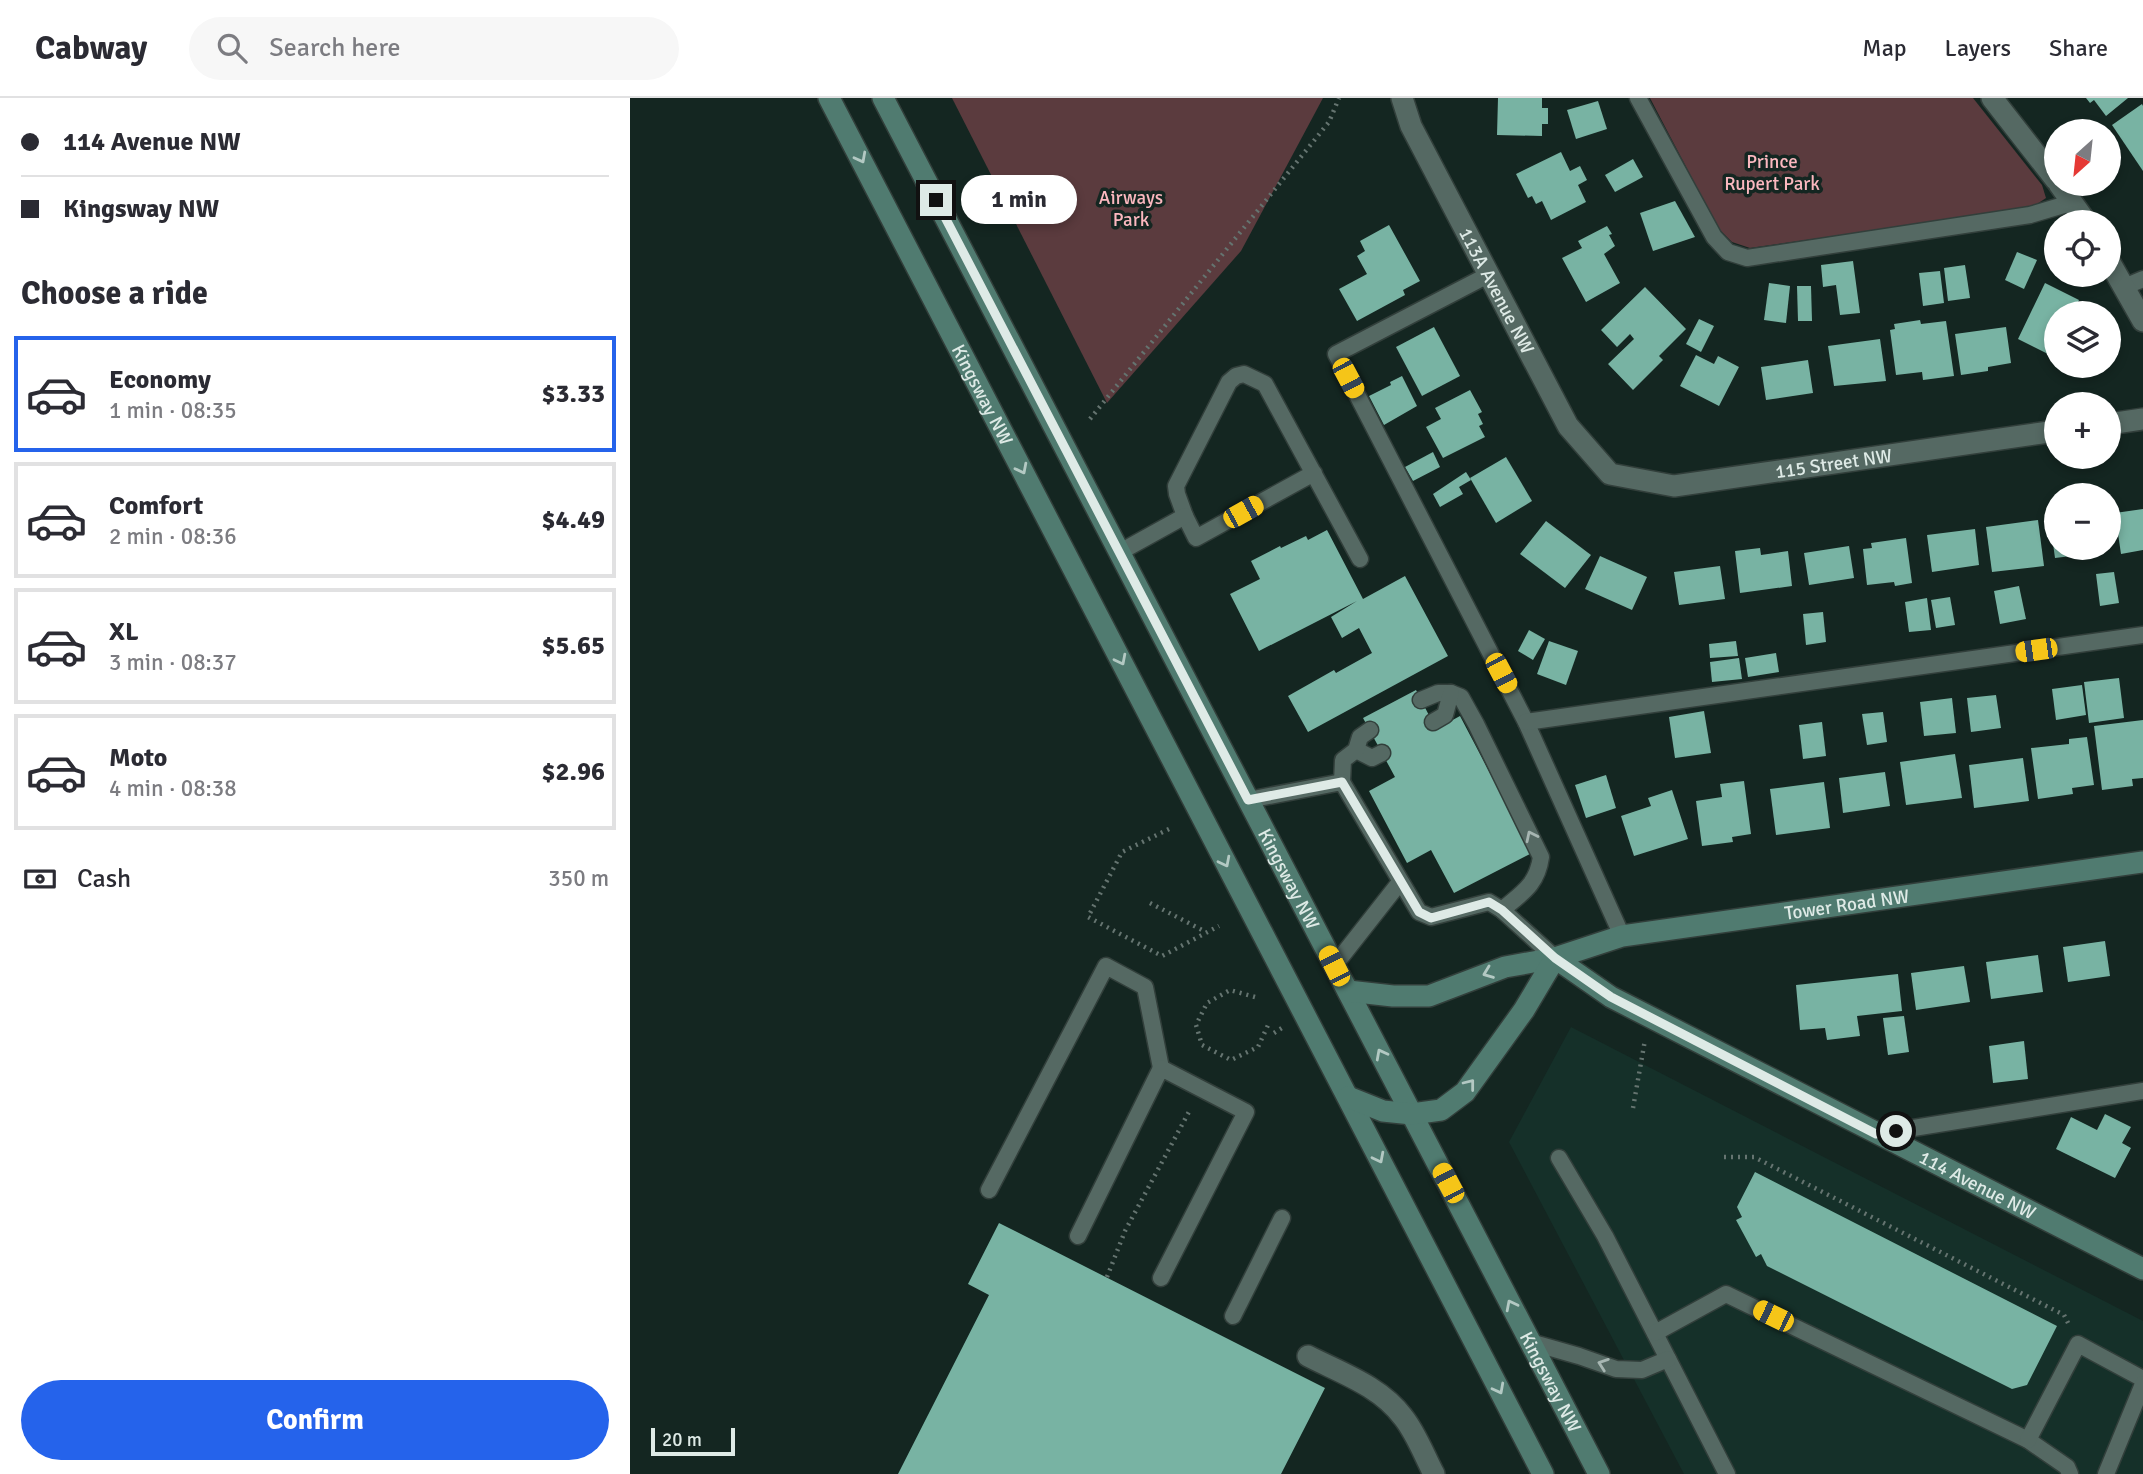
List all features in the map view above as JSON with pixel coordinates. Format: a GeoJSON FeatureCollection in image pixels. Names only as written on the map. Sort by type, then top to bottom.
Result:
{"type":"FeatureCollection","features":[{"type":"Feature","properties":{"kind":"main road","name":"Kingsway NW"},"geometry":{"type":"LineString","coordinates":[[829,98],[1543,1474]]}},
{"type":"Feature","properties":{"kind":"main road","name":"Kingsway NW"},"geometry":{"type":"LineString","coordinates":[[883,98],[1599,1474]]}},
{"type":"Feature","properties":{"kind":"main road","name":"Tower Road NW"},"geometry":{"type":"LineString","coordinates":[[1348,991],[1393,996],[1429,996],[1504,967],[1555,958],[1622,936],[2143,862]]}},
{"type":"Feature","properties":{"kind":"main road"},"geometry":{"type":"LineString","coordinates":[[1348,1097],[1383,1111],[1412,1114],[1441,1110],[1465,1092],[1524,1010],[1555,958]]}},
{"type":"Feature","properties":{"kind":"main road","name":"114 Avenue NW"},"geometry":{"type":"LineString","coordinates":[[1555,958],[1611,997],[2143,1269]]}},
{"type":"Feature","properties":{"kind":"street","name":"113A Avenue NW"},"geometry":{"type":"LineString","coordinates":[[1402,98],[1411,125],[1567,426],[1609,474]]}},
{"type":"Feature","properties":{"kind":"street"},"geometry":{"type":"LineString","coordinates":[[1992,98],[2044,164]]}},
{"type":"Feature","properties":{"kind":"street"},"geometry":{"type":"LineString","coordinates":[[2069,196],[2079,210]]}},
{"type":"Feature","properties":{"kind":"street"},"geometry":{"type":"LineString","coordinates":[[2134,283],[2143,321]]}},
{"type":"Feature","properties":{"kind":"street"},"geometry":{"type":"LineString","coordinates":[[2121,422],[2143,419]]}},
{"type":"Feature","properties":{"kind":"street","name":"115 Street NW"},"geometry":{"type":"LineString","coordinates":[[1609,474],[1674,486],[2044,433]]}},
{"type":"Feature","properties":{"kind":"street"},"geometry":{"type":"LineString","coordinates":[[1308,1356],[1377,1391],[1393,1405],[1405,1419],[1434,1474]]}},
{"type":"Feature","properties":{"kind":"lane"},"geometry":{"type":"LineString","coordinates":[[1638,98],[1714,237],[1728,252],[1747,258],[2030,215],[2074,202]]}},
{"type":"Feature","properties":{"kind":"lane"},"geometry":{"type":"LineString","coordinates":[[1490,274],[1336,354],[1526,722],[1622,936]]}},
{"type":"Feature","properties":{"kind":"lane"},"geometry":{"type":"LineString","coordinates":[[1314,473],[1196,538],[1185,516],[1176,486],[1229,382],[1244,374],[1265,384],[1314,473],[1360,559]]}},
{"type":"Feature","properties":{"kind":"lane"},"geometry":{"type":"LineString","coordinates":[[1120,552],[1185,516]]}},
{"type":"Feature","properties":{"kind":"lane"},"geometry":{"type":"LineString","coordinates":[[1526,722],[2143,635]]}},
{"type":"Feature","properties":{"kind":"lane"},"geometry":{"type":"LineString","coordinates":[[1421,700],[1438,693],[1451,693],[1461,697],[1541,857],[1531,886],[1502,910]]}},
{"type":"Feature","properties":{"kind":"lane"},"geometry":{"type":"LineString","coordinates":[[1433,722],[1445,715],[1451,693]]}},
{"type":"Feature","properties":{"kind":"lane"},"geometry":{"type":"LineString","coordinates":[[1370,730],[1360,737],[1356,750],[1343,760],[1342,782],[1419,912],[1431,918],[1489,902],[1502,910],[1555,958]]}},
{"type":"Feature","properties":{"kind":"lane"},"geometry":{"type":"LineString","coordinates":[[1356,750],[1372,758],[1382,753]]}},
{"type":"Feature","properties":{"kind":"lane"},"geometry":{"type":"LineString","coordinates":[[1248,800],[1342,782]]}},
{"type":"Feature","properties":{"kind":"lane"},"geometry":{"type":"LineString","coordinates":[[1334,966],[1400,882]]}},
{"type":"Feature","properties":{"kind":"lane"},"geometry":{"type":"LineString","coordinates":[[989,1190],[1106,966],[1145,986],[1161,1068],[1078,1236]]}},
{"type":"Feature","properties":{"kind":"lane"},"geometry":{"type":"LineString","coordinates":[[1161,1068],[1246,1112],[1161,1278]]}},
{"type":"Feature","properties":{"kind":"lane"},"geometry":{"type":"LineString","coordinates":[[1876,1134],[2143,1091]]}},
{"type":"Feature","properties":{"kind":"lane"},"geometry":{"type":"LineString","coordinates":[[1559,1158],[1605,1236],[1727,1474]]}},
{"type":"Feature","properties":{"kind":"lane"},"geometry":{"type":"LineString","coordinates":[[1233,1316],[1282,1218]]}},
{"type":"Feature","properties":{"kind":"lane"},"geometry":{"type":"LineString","coordinates":[[1655,1333],[1726,1294],[2028,1440],[2067,1468],[2070,1474]]}},
{"type":"Feature","properties":{"kind":"lane"},"geometry":{"type":"LineString","coordinates":[[1530,1342],[1616,1369],[1642,1370],[1668,1359]]}},
{"type":"Feature","properties":{"kind":"lane"},"geometry":{"type":"LineString","coordinates":[[2028,1440],[2078,1344],[2143,1379]]}},
{"type":"Feature","properties":{"kind":"lane"},"geometry":{"type":"LineString","coordinates":[[2106,1474],[2143,1384]]}},
{"type":"Feature","properties":{"kind":"path"},"geometry":{"type":"LineString","coordinates":[[1090,419],[1329,122],[1339,98]]}},
{"type":"Feature","properties":{"kind":"path"},"geometry":{"type":"LineString","coordinates":[[1169,829],[1122,852],[1088,917],[1162,956],[1219,926]]}},
{"type":"Feature","properties":{"kind":"path"},"geometry":{"type":"LineString","coordinates":[[1150,904],[1207,932]]}},
{"type":"Feature","properties":{"kind":"path"},"geometry":{"type":"LineString","coordinates":[[1255,997],[1230,990],[1207,1003],[1196,1025],[1202,1045],[1231,1060],[1258,1047],[1269,1023]]}},
{"type":"Feature","properties":{"kind":"path"},"geometry":{"type":"LineString","coordinates":[[1633,1108],[1646,1035]]}},
{"type":"Feature","properties":{"kind":"path"},"geometry":{"type":"LineString","coordinates":[[1107,1277],[1125,1231],[1202,1089]]}},
{"type":"Feature","properties":{"kind":"path"},"geometry":{"type":"LineString","coordinates":[[1724,1157],[1754,1157],[2064,1315],[2078,1344]]}},
{"type":"Feature","properties":{"kind":"shaded area"},"geometry":{"type":"Polygon","coordinates":[[[1571,1027],[2143,1321],[2143,1474],[1684,1474],[1509,1142],[1571,1027]]]}},
{"type":"Feature","properties":{"kind":"green space","name":"Airways Park"},"geometry":{"type":"Polygon","coordinates":[[[952,98],[1323,98],[1241,251],[1107,403],[952,98]]]}},
{"type":"Feature","properties":{"kind":"green space","name":"Prince Rupert Park"},"geometry":{"type":"Polygon","coordinates":[[[1650,98],[1973,98],[2042,185],[2046,198],[2034,206],[2016,210],[1750,248],[1732,242],[1718,228],[1650,98]]]}},
{"type":"Feature","properties":{"kind":"building"},"geometry":{"type":"Polygon","coordinates":[[[1498,98],[1542,98],[1542,108],[1548,108],[1548,124],[1542,124],[1542,136],[1497,135],[1498,98]]]}},
{"type":"Feature","properties":{"kind":"building"},"geometry":{"type":"Polygon","coordinates":[[[2086,98],[2128,98],[2106,116],[2094,100],[2090,103],[2086,98]]]}},
{"type":"Feature","properties":{"kind":"building"},"geometry":{"type":"Polygon","coordinates":[[[1598,101],[1607,129],[1576,139],[1567,110],[1598,101]]]}},
{"type":"Feature","properties":{"kind":"building"},"geometry":{"type":"Polygon","coordinates":[[[2142,104],[2143,171],[2121,138],[2121,119],[2142,104]]]}},
{"type":"Feature","properties":{"kind":"building"},"geometry":{"type":"Polygon","coordinates":[[[1561,152],[1570,171],[1580,166],[1587,180],[1578,185],[1586,202],[1551,220],[1542,201],[1536,204],[1532,196],[1528,198],[1516,174],[1561,152]]]}},
{"type":"Feature","properties":{"kind":"building"},"geometry":{"type":"Polygon","coordinates":[[[1633,159],[1643,177],[1615,192],[1605,175],[1633,159]]]}},
{"type":"Feature","properties":{"kind":"building"},"geometry":{"type":"Polygon","coordinates":[[[1675,201],[1695,237],[1653,251],[1640,213],[1675,201]]]}},
{"type":"Feature","properties":{"kind":"building"},"geometry":{"type":"Polygon","coordinates":[[[1389,225],[1420,281],[1403,290],[1405,295],[1357,321],[1339,289],[1367,274],[1357,256],[1365,251],[1360,241],[1389,225]]]}},
{"type":"Feature","properties":{"kind":"building"},"geometry":{"type":"Polygon","coordinates":[[[1607,226],[1615,246],[1604,254],[1620,283],[1586,302],[1562,258],[1582,248],[1578,241],[1607,226]]]}},
{"type":"Feature","properties":{"kind":"building"},"geometry":{"type":"Polygon","coordinates":[[[2017,252],[2037,260],[2024,289],[2005,280],[2017,252]]]}},
{"type":"Feature","properties":{"kind":"building"},"geometry":{"type":"Polygon","coordinates":[[[1853,261],[1860,313],[1840,315],[1836,285],[1823,287],[1821,265],[1853,261]]]}},
{"type":"Feature","properties":{"kind":"building"},"geometry":{"type":"Polygon","coordinates":[[[1965,265],[1970,298],[1948,301],[1944,268],[1965,265]]]}},
{"type":"Feature","properties":{"kind":"building"},"geometry":{"type":"Polygon","coordinates":[[[1940,271],[1944,303],[1923,306],[1919,273],[1940,271]]]}},
{"type":"Feature","properties":{"kind":"building"},"geometry":{"type":"Polygon","coordinates":[[[1769,283],[1790,286],[1786,323],[1764,320],[1769,283]]]}},
{"type":"Feature","properties":{"kind":"building"},"geometry":{"type":"Polygon","coordinates":[[[2044,285],[2079,300],[2044,301],[2044,352],[2018,339],[2044,285]]]}},
{"type":"Feature","properties":{"kind":"building"},"geometry":{"type":"Polygon","coordinates":[[[1797,286],[1811,286],[1812,321],[1798,321],[1797,286]]]}},
{"type":"Feature","properties":{"kind":"building"},"geometry":{"type":"Polygon","coordinates":[[[1645,287],[1686,329],[1659,356],[1663,360],[1633,390],[1608,364],[1634,339],[1630,334],[1617,347],[1601,330],[1645,287]]]}},
{"type":"Feature","properties":{"kind":"building"},"geometry":{"type":"Polygon","coordinates":[[[1699,319],[1714,326],[1701,352],[1686,344],[1699,319]]]}},
{"type":"Feature","properties":{"kind":"building"},"geometry":{"type":"Polygon","coordinates":[[[1920,320],[1921,324],[1946,321],[1954,376],[1923,380],[1922,372],[1896,375],[1890,330],[1895,329],[1894,324],[1920,320]]]}},
{"type":"Feature","properties":{"kind":"building"},"geometry":{"type":"Polygon","coordinates":[[[1434,327],[1460,376],[1422,396],[1396,347],[1434,327]]]}},
{"type":"Feature","properties":{"kind":"building"},"geometry":{"type":"Polygon","coordinates":[[[2006,327],[2011,363],[1988,367],[1988,371],[1961,375],[1955,334],[2006,327]]]}},
{"type":"Feature","properties":{"kind":"building"},"geometry":{"type":"Polygon","coordinates":[[[1880,339],[1886,381],[1834,386],[1828,346],[1880,339]]]}},
{"type":"Feature","properties":{"kind":"building"},"geometry":{"type":"Polygon","coordinates":[[[1696,355],[1714,364],[1718,356],[1739,367],[1719,406],[1680,386],[1696,355]]]}},
{"type":"Feature","properties":{"kind":"building"},"geometry":{"type":"Polygon","coordinates":[[[1808,360],[1813,393],[1766,400],[1761,367],[1808,360]]]}},
{"type":"Feature","properties":{"kind":"building"},"geometry":{"type":"Polygon","coordinates":[[[1402,376],[1417,406],[1384,425],[1369,396],[1402,376]]]}},
{"type":"Feature","properties":{"kind":"building"},"geometry":{"type":"Polygon","coordinates":[[[1470,390],[1482,412],[1478,414],[1483,424],[1479,426],[1485,437],[1443,458],[1426,427],[1441,419],[1435,408],[1470,390]]]}},
{"type":"Feature","properties":{"kind":"building"},"geometry":{"type":"Polygon","coordinates":[[[1433,452],[1440,467],[1413,481],[1405,467],[1433,452]]]}},
{"type":"Feature","properties":{"kind":"building"},"geometry":{"type":"Polygon","coordinates":[[[1506,457],[1532,501],[1496,523],[1470,478],[1506,457]]]}},
{"type":"Feature","properties":{"kind":"building"},"geometry":{"type":"Polygon","coordinates":[[[1466,472],[1471,480],[1459,487],[1463,494],[1440,507],[1433,494],[1466,472]]]}},
{"type":"Feature","properties":{"kind":"building"},"geometry":{"type":"Polygon","coordinates":[[[2143,509],[2143,550],[2121,554],[2121,512],[2143,509]]]}},
{"type":"Feature","properties":{"kind":"building"},"geometry":{"type":"Polygon","coordinates":[[[2038,520],[2044,566],[1992,572],[1986,527],[2038,520]]]}},
{"type":"Feature","properties":{"kind":"building"},"geometry":{"type":"Polygon","coordinates":[[[1546,521],[1591,555],[1565,588],[1520,554],[1546,521]]]}},
{"type":"Feature","properties":{"kind":"building"},"geometry":{"type":"Polygon","coordinates":[[[1975,529],[1979,565],[1932,572],[1927,535],[1975,529]]]}},
{"type":"Feature","properties":{"kind":"building"},"geometry":{"type":"Polygon","coordinates":[[[1327,530],[1363,599],[1405,576],[1448,656],[1308,732],[1288,696],[1334,670],[1336,673],[1372,653],[1359,628],[1342,638],[1331,617],[1357,601],[1259,651],[1230,594],[1260,579],[1251,561],[1280,546],[1281,548],[1306,536],[1308,540],[1327,530]]]}},
{"type":"Feature","properties":{"kind":"building"},"geometry":{"type":"Polygon","coordinates":[[[1906,538],[1912,583],[1895,586],[1894,582],[1867,585],[1863,549],[1872,548],[1871,543],[1906,538]]]}},
{"type":"Feature","properties":{"kind":"building"},"geometry":{"type":"Polygon","coordinates":[[[1849,546],[1854,578],[1809,585],[1804,553],[1849,546]]]}},
{"type":"Feature","properties":{"kind":"building"},"geometry":{"type":"Polygon","coordinates":[[[1760,548],[1761,555],[1788,551],[1792,586],[1740,593],[1735,551],[1760,548]]]}},
{"type":"Feature","properties":{"kind":"building"},"geometry":{"type":"Polygon","coordinates":[[[1600,556],[1647,577],[1632,610],[1585,589],[1600,556]]]}},
{"type":"Feature","properties":{"kind":"building"},"geometry":{"type":"Polygon","coordinates":[[[1720,566],[1725,599],[1679,605],[1674,572],[1720,566]]]}},
{"type":"Feature","properties":{"kind":"building"},"geometry":{"type":"Polygon","coordinates":[[[2114,572],[2119,603],[2100,606],[2096,574],[2114,572]]]}},
{"type":"Feature","properties":{"kind":"building"},"geometry":{"type":"Polygon","coordinates":[[[2019,586],[2026,619],[2000,624],[1994,591],[2019,586]]]}},
{"type":"Feature","properties":{"kind":"building"},"geometry":{"type":"Polygon","coordinates":[[[1950,597],[1955,625],[1936,628],[1931,600],[1950,597]]]}},
{"type":"Feature","properties":{"kind":"building"},"geometry":{"type":"Polygon","coordinates":[[[1927,598],[1931,630],[1909,632],[1905,602],[1927,598]]]}},
{"type":"Feature","properties":{"kind":"building"},"geometry":{"type":"Polygon","coordinates":[[[1823,612],[1826,642],[1806,645],[1803,614],[1823,612]]]}},
{"type":"Feature","properties":{"kind":"building"},"geometry":{"type":"Polygon","coordinates":[[[1529,630],[1545,639],[1533,660],[1518,651],[1529,630]]]}},
{"type":"Feature","properties":{"kind":"building"},"geometry":{"type":"Polygon","coordinates":[[[1549,641],[1578,651],[1566,685],[1537,674],[1549,641]]]}},
{"type":"Feature","properties":{"kind":"building"},"geometry":{"type":"Polygon","coordinates":[[[1736,641],[1738,656],[1710,658],[1709,644],[1736,641]]]}},
{"type":"Feature","properties":{"kind":"building"},"geometry":{"type":"Polygon","coordinates":[[[1776,653],[1779,672],[1748,677],[1745,658],[1776,653]]]}},
{"type":"Feature","properties":{"kind":"building"},"geometry":{"type":"Polygon","coordinates":[[[1739,658],[1742,679],[1712,682],[1710,662],[1739,658]]]}},
{"type":"Feature","properties":{"kind":"building"},"geometry":{"type":"Polygon","coordinates":[[[2119,678],[2124,718],[2089,723],[2084,682],[2119,678]]]}},
{"type":"Feature","properties":{"kind":"building"},"geometry":{"type":"Polygon","coordinates":[[[2082,685],[2086,715],[2056,720],[2052,689],[2082,685]]]}},
{"type":"Feature","properties":{"kind":"building"},"geometry":{"type":"Polygon","coordinates":[[[1416,690],[1436,729],[1460,716],[1532,853],[1454,893],[1431,850],[1407,863],[1369,791],[1395,777],[1363,718],[1416,690]]]}},
{"type":"Feature","properties":{"kind":"building"},"geometry":{"type":"Polygon","coordinates":[[[1996,695],[2001,728],[1971,732],[1967,698],[1996,695]]]}},
{"type":"Feature","properties":{"kind":"building"},"geometry":{"type":"Polygon","coordinates":[[[1952,698],[1956,733],[1924,736],[1920,702],[1952,698]]]}},
{"type":"Feature","properties":{"kind":"building"},"geometry":{"type":"Polygon","coordinates":[[[1704,711],[1711,753],[1675,758],[1669,717],[1704,711]]]}},
{"type":"Feature","properties":{"kind":"building"},"geometry":{"type":"Polygon","coordinates":[[[1883,712],[1887,742],[1867,745],[1862,714],[1883,712]]]}},
{"type":"Feature","properties":{"kind":"building"},"geometry":{"type":"Polygon","coordinates":[[[2143,720],[2143,778],[2132,779],[2133,786],[2102,790],[2094,726],[2143,720]]]}},
{"type":"Feature","properties":{"kind":"building"},"geometry":{"type":"Polygon","coordinates":[[[1822,722],[1826,756],[1803,759],[1799,725],[1822,722]]]}},
{"type":"Feature","properties":{"kind":"building"},"geometry":{"type":"Polygon","coordinates":[[[2087,737],[2094,785],[2072,788],[2073,794],[2038,799],[2031,748],[2069,744],[2069,739],[2087,737]]]}},
{"type":"Feature","properties":{"kind":"building"},"geometry":{"type":"Polygon","coordinates":[[[1955,754],[1962,798],[1906,805],[1900,762],[1955,754]]]}},
{"type":"Feature","properties":{"kind":"building"},"geometry":{"type":"Polygon","coordinates":[[[2023,758],[2029,801],[1974,808],[1969,765],[2023,758]]]}},
{"type":"Feature","properties":{"kind":"building"},"geometry":{"type":"Polygon","coordinates":[[[1885,772],[1890,806],[1843,813],[1839,778],[1885,772]]]}},
{"type":"Feature","properties":{"kind":"building"},"geometry":{"type":"Polygon","coordinates":[[[1606,775],[1616,808],[1586,818],[1575,785],[1606,775]]]}},
{"type":"Feature","properties":{"kind":"building"},"geometry":{"type":"Polygon","coordinates":[[[1744,781],[1751,834],[1732,837],[1733,842],[1702,846],[1696,801],[1722,797],[1720,784],[1744,781]]]}},
{"type":"Feature","properties":{"kind":"building"},"geometry":{"type":"Polygon","coordinates":[[[1824,782],[1830,828],[1776,835],[1770,789],[1824,782]]]}},
{"type":"Feature","properties":{"kind":"building"},"geometry":{"type":"Polygon","coordinates":[[[1672,790],[1688,839],[1634,856],[1621,816],[1651,806],[1648,798],[1672,790]]]}},
{"type":"Feature","properties":{"kind":"building"},"geometry":{"type":"Polygon","coordinates":[[[2105,941],[2110,976],[2068,982],[2063,947],[2105,941]]]}},
{"type":"Feature","properties":{"kind":"building"},"geometry":{"type":"Polygon","coordinates":[[[2038,955],[2043,992],[1991,999],[1986,962],[2038,955]]]}},
{"type":"Feature","properties":{"kind":"building"},"geometry":{"type":"Polygon","coordinates":[[[1964,966],[1970,1002],[1916,1010],[1911,973],[1964,966]]]}},
{"type":"Feature","properties":{"kind":"building"},"geometry":{"type":"Polygon","coordinates":[[[1898,974],[1902,1011],[1857,1016],[1860,1036],[1827,1040],[1825,1028],[1800,1030],[1796,985],[1898,974]]]}},
{"type":"Feature","properties":{"kind":"building"},"geometry":{"type":"Polygon","coordinates":[[[1904,1016],[1909,1052],[1888,1055],[1883,1018],[1904,1016]]]}},
{"type":"Feature","properties":{"kind":"building"},"geometry":{"type":"Polygon","coordinates":[[[2024,1041],[2028,1079],[1993,1083],[1989,1046],[2024,1041]]]}},
{"type":"Feature","properties":{"kind":"building"},"geometry":{"type":"Polygon","coordinates":[[[2105,1114],[2131,1127],[2122,1143],[2131,1148],[2115,1178],[2056,1149],[2071,1117],[2097,1130],[2105,1114]]]}},
{"type":"Feature","properties":{"kind":"building"},"geometry":{"type":"Polygon","coordinates":[[[1755,1172],[2057,1326],[2027,1385],[2012,1389],[1767,1266],[1761,1254],[1756,1257],[1736,1220],[1742,1217],[1737,1207],[1755,1172]]]}},
{"type":"Feature","properties":{"kind":"building"},"geometry":{"type":"Polygon","coordinates":[[[999,1223],[1325,1388],[1281,1474],[898,1474],[989,1295],[968,1284],[999,1223]]]}},
{"type":"Feature","properties":{"kind":"route"},"geometry":{"type":"LineString","coordinates":[[936,200],[1248,800],[1342,782],[1419,912],[1431,918],[1489,902],[1502,910],[1555,958],[1611,997],[1876,1134],[1896,1131]]}}]}
